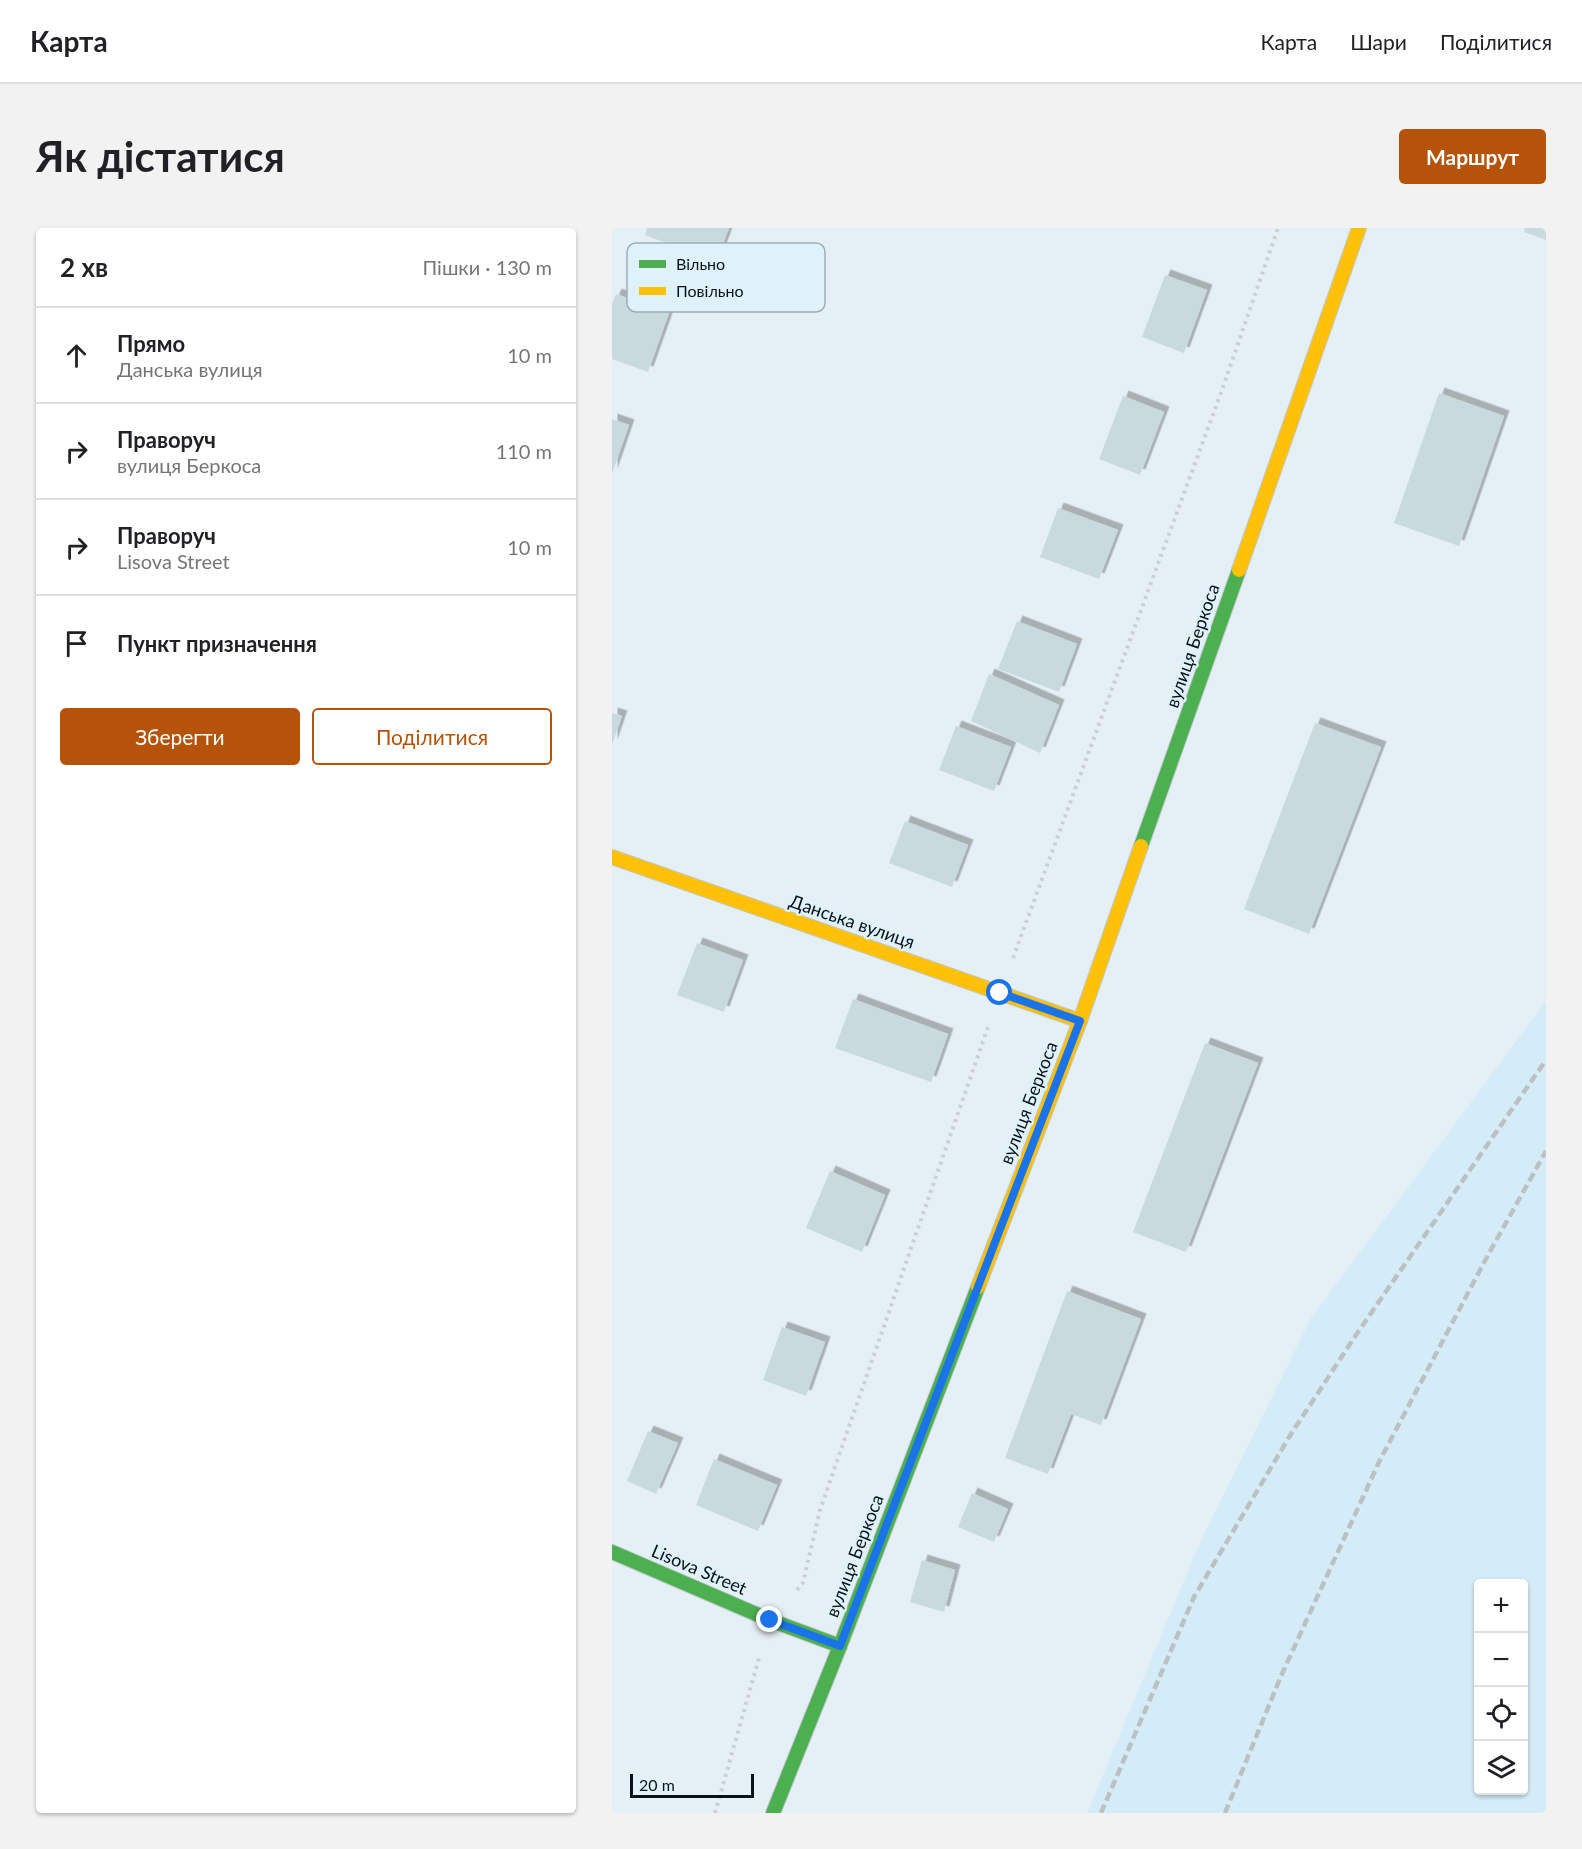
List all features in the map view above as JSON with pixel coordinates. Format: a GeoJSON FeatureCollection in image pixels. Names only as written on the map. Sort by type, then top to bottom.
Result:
{"type":"FeatureCollection","features":[{"type":"Feature","properties":{"kind":"street","name":"вулиця Беркоса"},"geometry":{"type":"LineString","coordinates":[[773,1813],[840,1646],[1080,1021],[1359,228]]}},
{"type":"Feature","properties":{"kind":"street","name":"Данська вулиця"},"geometry":{"type":"LineString","coordinates":[[612,856],[1080,1021]]}},
{"type":"Feature","properties":{"kind":"street","name":"Lisova Street"},"geometry":{"type":"LineString","coordinates":[[612,1552],[770,1620],[840,1646]]}},
{"type":"Feature","properties":{"kind":"shaded area"},"geometry":{"type":"Polygon","coordinates":[[[1546,1001],[1546,1813],[1087,1813],[1201,1540],[1311,1318],[1546,1001]]]}},
{"type":"Feature","properties":{"kind":"building"},"geometry":{"type":"Polygon","coordinates":[[[647,228],[729,228],[723,243],[666,243],[645,235],[647,228]]]}},
{"type":"Feature","properties":{"kind":"building"},"geometry":{"type":"Polygon","coordinates":[[[1525,228],[1546,228],[1546,240],[1524,232],[1525,228]]]}},
{"type":"Feature","properties":{"kind":"building"},"geometry":{"type":"Polygon","coordinates":[[[1165,275],[1207,290],[1184,353],[1142,337],[1165,275]]]}},
{"type":"Feature","properties":{"kind":"building"},"geometry":{"type":"Polygon","coordinates":[[[616,294],[627,298],[627,312],[669,313],[648,372],[612,359],[612,304],[616,294]]]}},
{"type":"Feature","properties":{"kind":"building"},"geometry":{"type":"Polygon","coordinates":[[[1439,393],[1504,416],[1459,546],[1394,523],[1439,393]]]}},
{"type":"Feature","properties":{"kind":"building"},"geometry":{"type":"Polygon","coordinates":[[[1123,396],[1164,412],[1140,475],[1099,459],[1123,396]]]}},
{"type":"Feature","properties":{"kind":"building"},"geometry":{"type":"Polygon","coordinates":[[[612,419],[629,425],[612,474],[612,419]]]}},
{"type":"Feature","properties":{"kind":"building"},"geometry":{"type":"Polygon","coordinates":[[[1058,508],[1118,530],[1099,579],[1040,557],[1058,508]]]}},
{"type":"Feature","properties":{"kind":"building"},"geometry":{"type":"Polygon","coordinates":[[[1017,621],[1077,644],[1059,692],[998,669],[1017,621]]]}},
{"type":"Feature","properties":{"kind":"building"},"geometry":{"type":"Polygon","coordinates":[[[989,674],[1059,705],[1040,753],[971,721],[989,674]]]}},
{"type":"Feature","properties":{"kind":"building"},"geometry":{"type":"Polygon","coordinates":[[[612,713],[622,716],[612,745],[612,713]]]}},
{"type":"Feature","properties":{"kind":"building"},"geometry":{"type":"Polygon","coordinates":[[[1315,723],[1381,747],[1309,934],[1244,909],[1315,723]]]}},
{"type":"Feature","properties":{"kind":"building"},"geometry":{"type":"Polygon","coordinates":[[[956,726],[1011,747],[994,791],[939,770],[956,726]]]}},
{"type":"Feature","properties":{"kind":"building"},"geometry":{"type":"Polygon","coordinates":[[[905,821],[968,845],[952,887],[889,863],[905,821]]]}},
{"type":"Feature","properties":{"kind":"building"},"geometry":{"type":"Polygon","coordinates":[[[697,943],[743,960],[724,1012],[677,995],[697,943]]]}},
{"type":"Feature","properties":{"kind":"building"},"geometry":{"type":"Polygon","coordinates":[[[853,999],[948,1034],[931,1082],[835,1048],[853,999]]]}},
{"type":"Feature","properties":{"kind":"building"},"geometry":{"type":"Polygon","coordinates":[[[1205,1043],[1258,1063],[1186,1252],[1133,1232],[1205,1043]]]}},
{"type":"Feature","properties":{"kind":"building"},"geometry":{"type":"Polygon","coordinates":[[[830,1171],[885,1195],[862,1252],[806,1228],[830,1171]]]}},
{"type":"Feature","properties":{"kind":"building"},"geometry":{"type":"Polygon","coordinates":[[[1067,1291],[1141,1319],[1101,1425],[1071,1414],[1048,1474],[1005,1458],[1067,1291]]]}},
{"type":"Feature","properties":{"kind":"building"},"geometry":{"type":"Polygon","coordinates":[[[782,1327],[825,1342],[806,1396],[763,1380],[782,1327]]]}},
{"type":"Feature","properties":{"kind":"building"},"geometry":{"type":"Polygon","coordinates":[[[648,1431],[678,1443],[656,1494],[627,1481],[648,1431]]]}},
{"type":"Feature","properties":{"kind":"building"},"geometry":{"type":"Polygon","coordinates":[[[714,1459],[777,1485],[758,1531],[696,1505],[714,1459]]]}},
{"type":"Feature","properties":{"kind":"building"},"geometry":{"type":"Polygon","coordinates":[[[972,1493],[1008,1509],[994,1542],[958,1527],[972,1493]]]}},
{"type":"Feature","properties":{"kind":"building"},"geometry":{"type":"Polygon","coordinates":[[[922,1560],[955,1570],[944,1612],[910,1602],[922,1560]]]}},
{"type":"Feature","properties":{"kind":"railway"},"geometry":{"type":"LineString","coordinates":[[1101,1813],[1194,1597],[1291,1434],[1358,1332],[1546,1060]]}},
{"type":"Feature","properties":{"kind":"railway"},"geometry":{"type":"LineString","coordinates":[[1225,1813],[1281,1676],[1380,1460],[1488,1255],[1546,1151]]}},
{"type":"Feature","properties":{"kind":"traffic: fast"},"geometry":{"type":"LineString","coordinates":[[1141,846],[1239,570]]}},
{"type":"Feature","properties":{"kind":"traffic: fast"},"geometry":{"type":"LineString","coordinates":[[773,1813],[978,1287]]}},
{"type":"Feature","properties":{"kind":"traffic: fast"},"geometry":{"type":"LineString","coordinates":[[612,1552],[770,1620],[840,1646]]}},
{"type":"Feature","properties":{"kind":"traffic: slow"},"geometry":{"type":"LineString","coordinates":[[1239,570],[1359,228]]}},
{"type":"Feature","properties":{"kind":"traffic: slow"},"geometry":{"type":"LineString","coordinates":[[978,1287],[1080,1021],[1141,846]]}},
{"type":"Feature","properties":{"kind":"traffic: slow"},"geometry":{"type":"LineString","coordinates":[[612,857],[1080,1021]]}},
{"type":"Feature","properties":{"kind":"route"},"geometry":{"type":"LineString","coordinates":[[770,1620],[840,1646],[1080,1021],[1000,993]]}}]}
